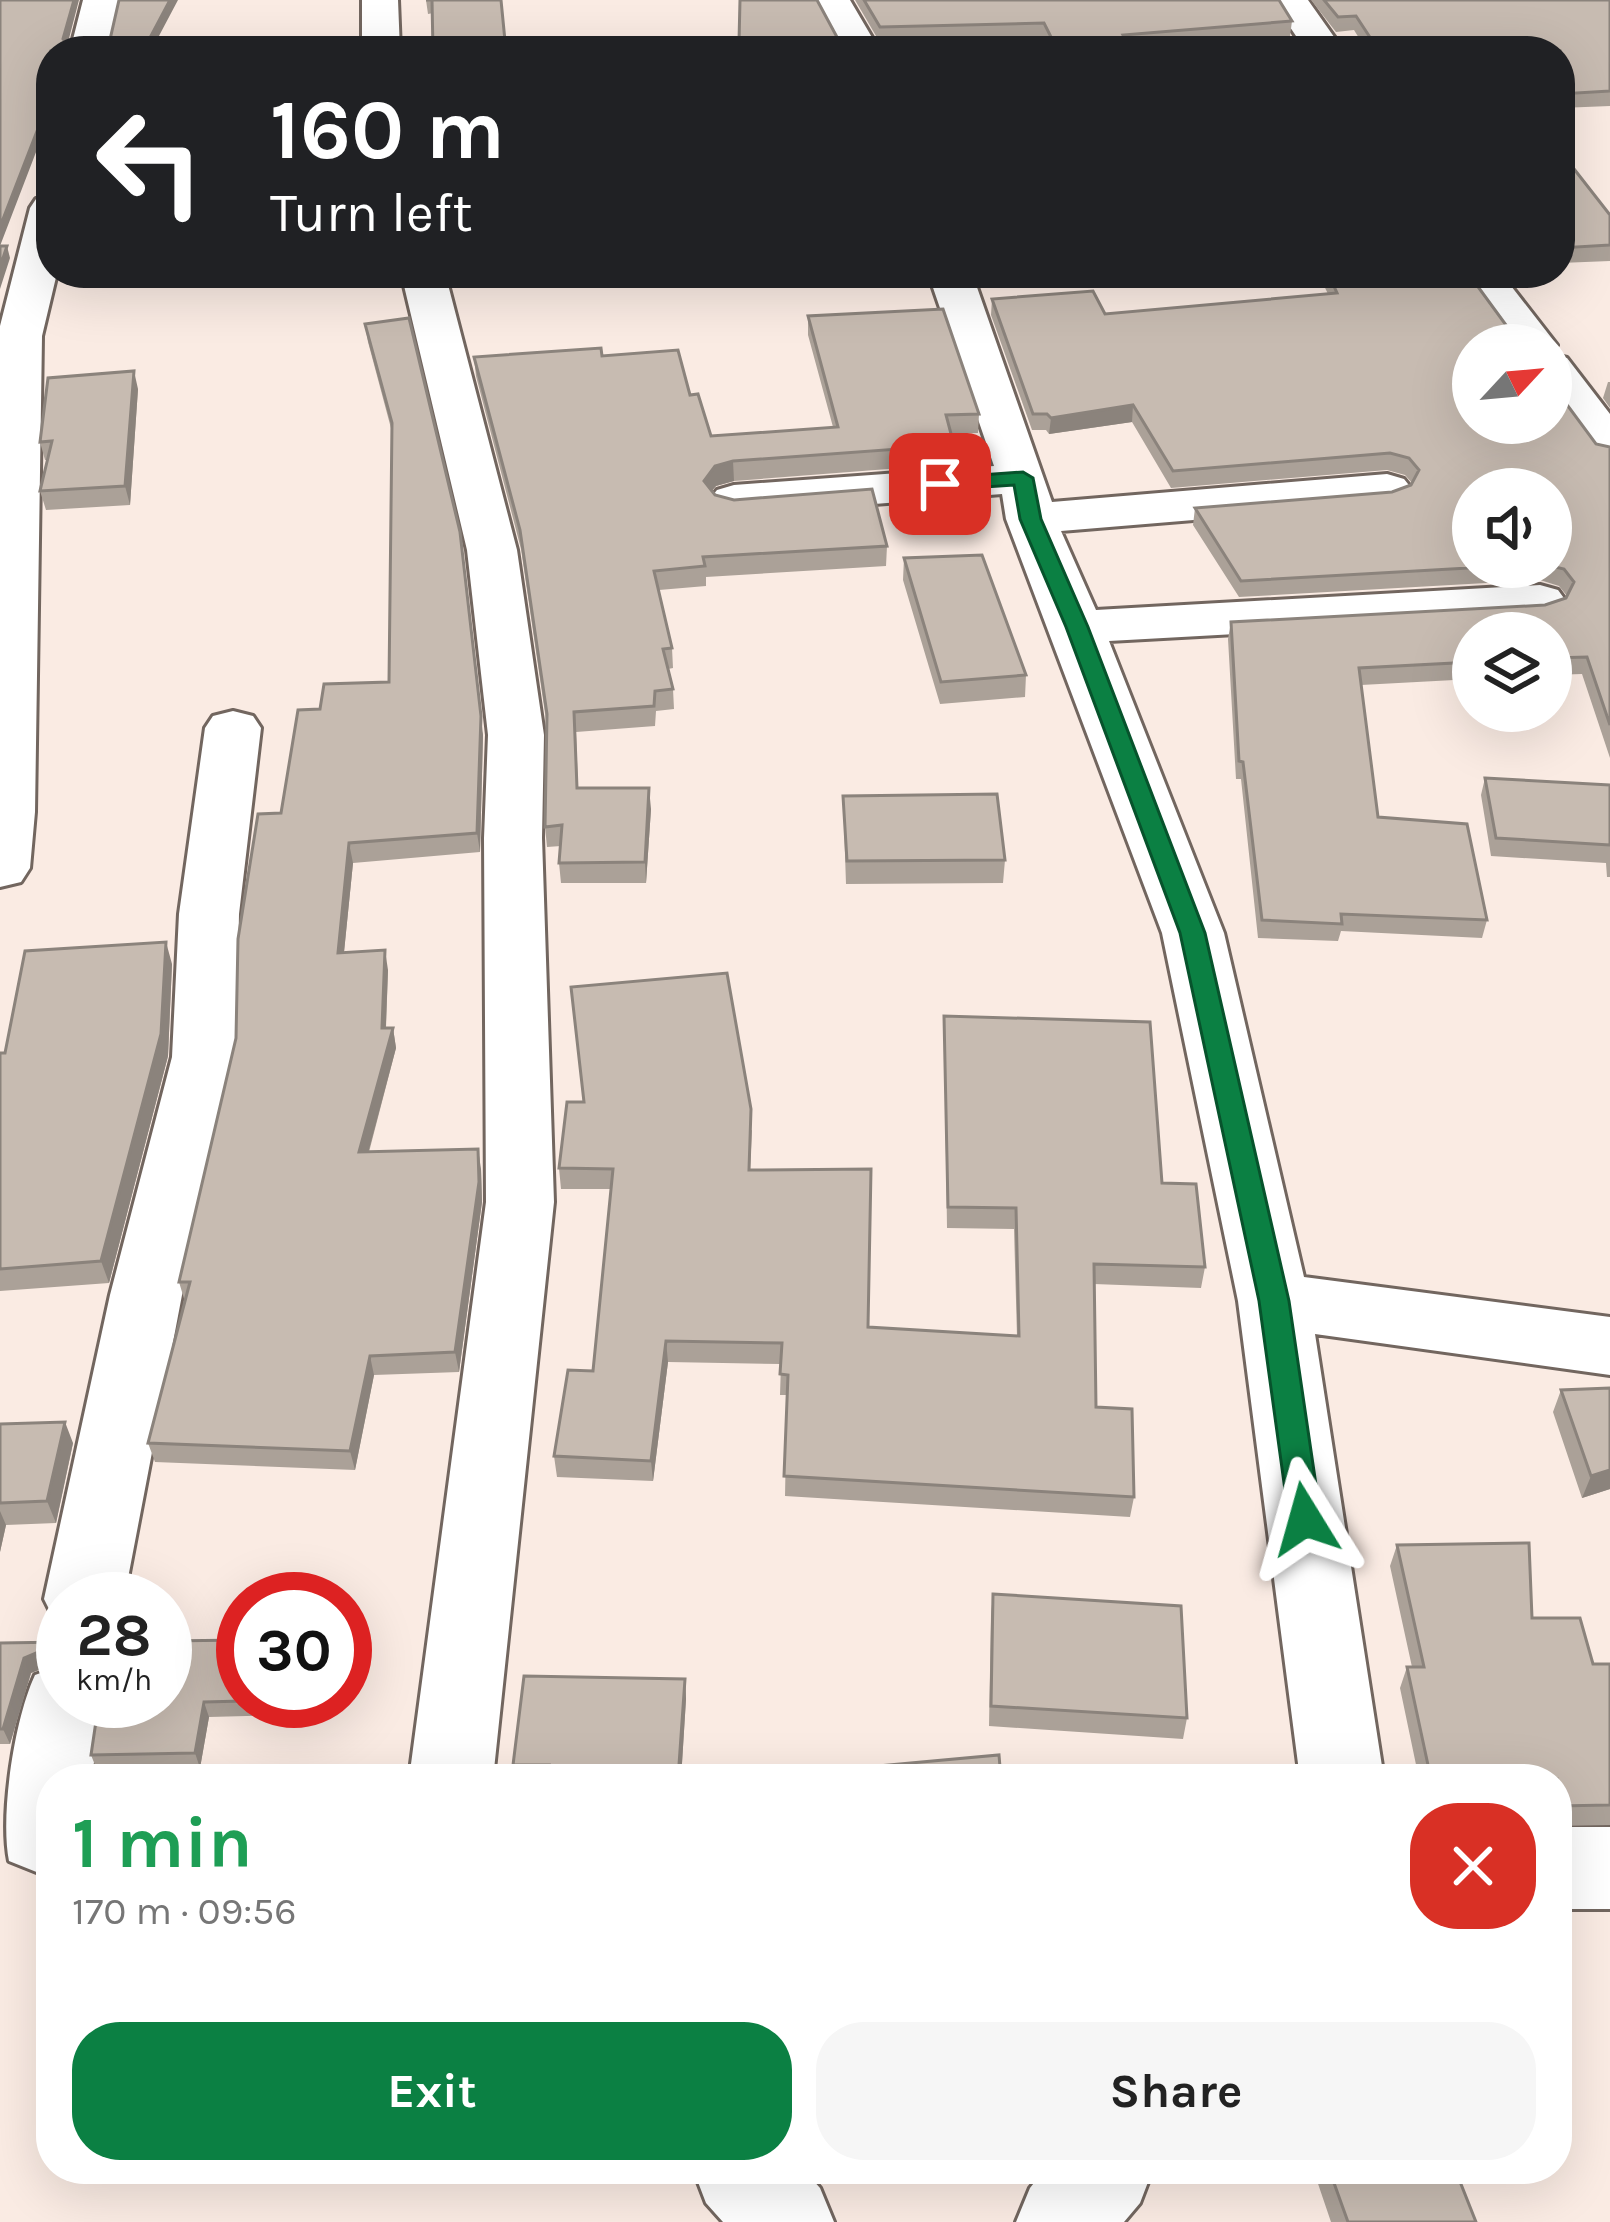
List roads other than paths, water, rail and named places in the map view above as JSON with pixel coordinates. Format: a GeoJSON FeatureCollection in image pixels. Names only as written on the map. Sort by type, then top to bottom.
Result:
{"type":"FeatureCollection","features":[{"type":"Feature","properties":{"kind":"street"},"geometry":{"type":"LineString","coordinates":[[93,36],[101,0]]}},
{"type":"Feature","properties":{"kind":"street"},"geometry":{"type":"LineString","coordinates":[[380,0],[381,36]]}},
{"type":"Feature","properties":{"kind":"street"},"geometry":{"type":"LineString","coordinates":[[832,0],[852,36]]}},
{"type":"Feature","properties":{"kind":"street"},"geometry":{"type":"LineString","coordinates":[[1290,0],[1315,36]]}},
{"type":"Feature","properties":{"kind":"street"},"geometry":{"type":"LineString","coordinates":[[0,868],[6,812],[20,336],[36,270]]}},
{"type":"Feature","properties":{"kind":"street"},"geometry":{"type":"LineString","coordinates":[[427,288],[491,550],[516,735],[513,838],[520,1202],[453,1764]]}},
{"type":"Feature","properties":{"kind":"street"},"geometry":{"type":"LineString","coordinates":[[955,288],[1027,498],[1192,933],[1274,1301],[1340,1764]]}},
{"type":"Feature","properties":{"kind":"street"},"geometry":{"type":"LineString","coordinates":[[1490,288],[1518,324]]}},
{"type":"Feature","properties":{"kind":"street"},"geometry":{"type":"LineString","coordinates":[[1572,396],[1610,446]]}},
{"type":"Feature","properties":{"kind":"street"},"geometry":{"type":"LineString","coordinates":[[734,500],[1387,489]]}},
{"type":"Feature","properties":{"kind":"street"},"geometry":{"type":"LineString","coordinates":[[1077,627],[1540,601]]}},
{"type":"Feature","properties":{"kind":"street"},"geometry":{"type":"LineString","coordinates":[[90,1572],[146,1295],[204,1057],[209,914],[233,728]]}},
{"type":"Feature","properties":{"kind":"street"},"geometry":{"type":"LineString","coordinates":[[1274,1301],[1610,1346]]}},
{"type":"Feature","properties":{"kind":"street"},"geometry":{"type":"LineString","coordinates":[[48,1764],[57,1728]]}},
{"type":"Feature","properties":{"kind":"street"},"geometry":{"type":"LineString","coordinates":[[1572,1868],[1610,1868]]}},
{"type":"Feature","properties":{"kind":"street"},"geometry":{"type":"LineString","coordinates":[[753,2184],[786,2222]]}},
{"type":"Feature","properties":{"kind":"street"},"geometry":{"type":"LineString","coordinates":[[1064,2222],[1094,2184]]}}]}
